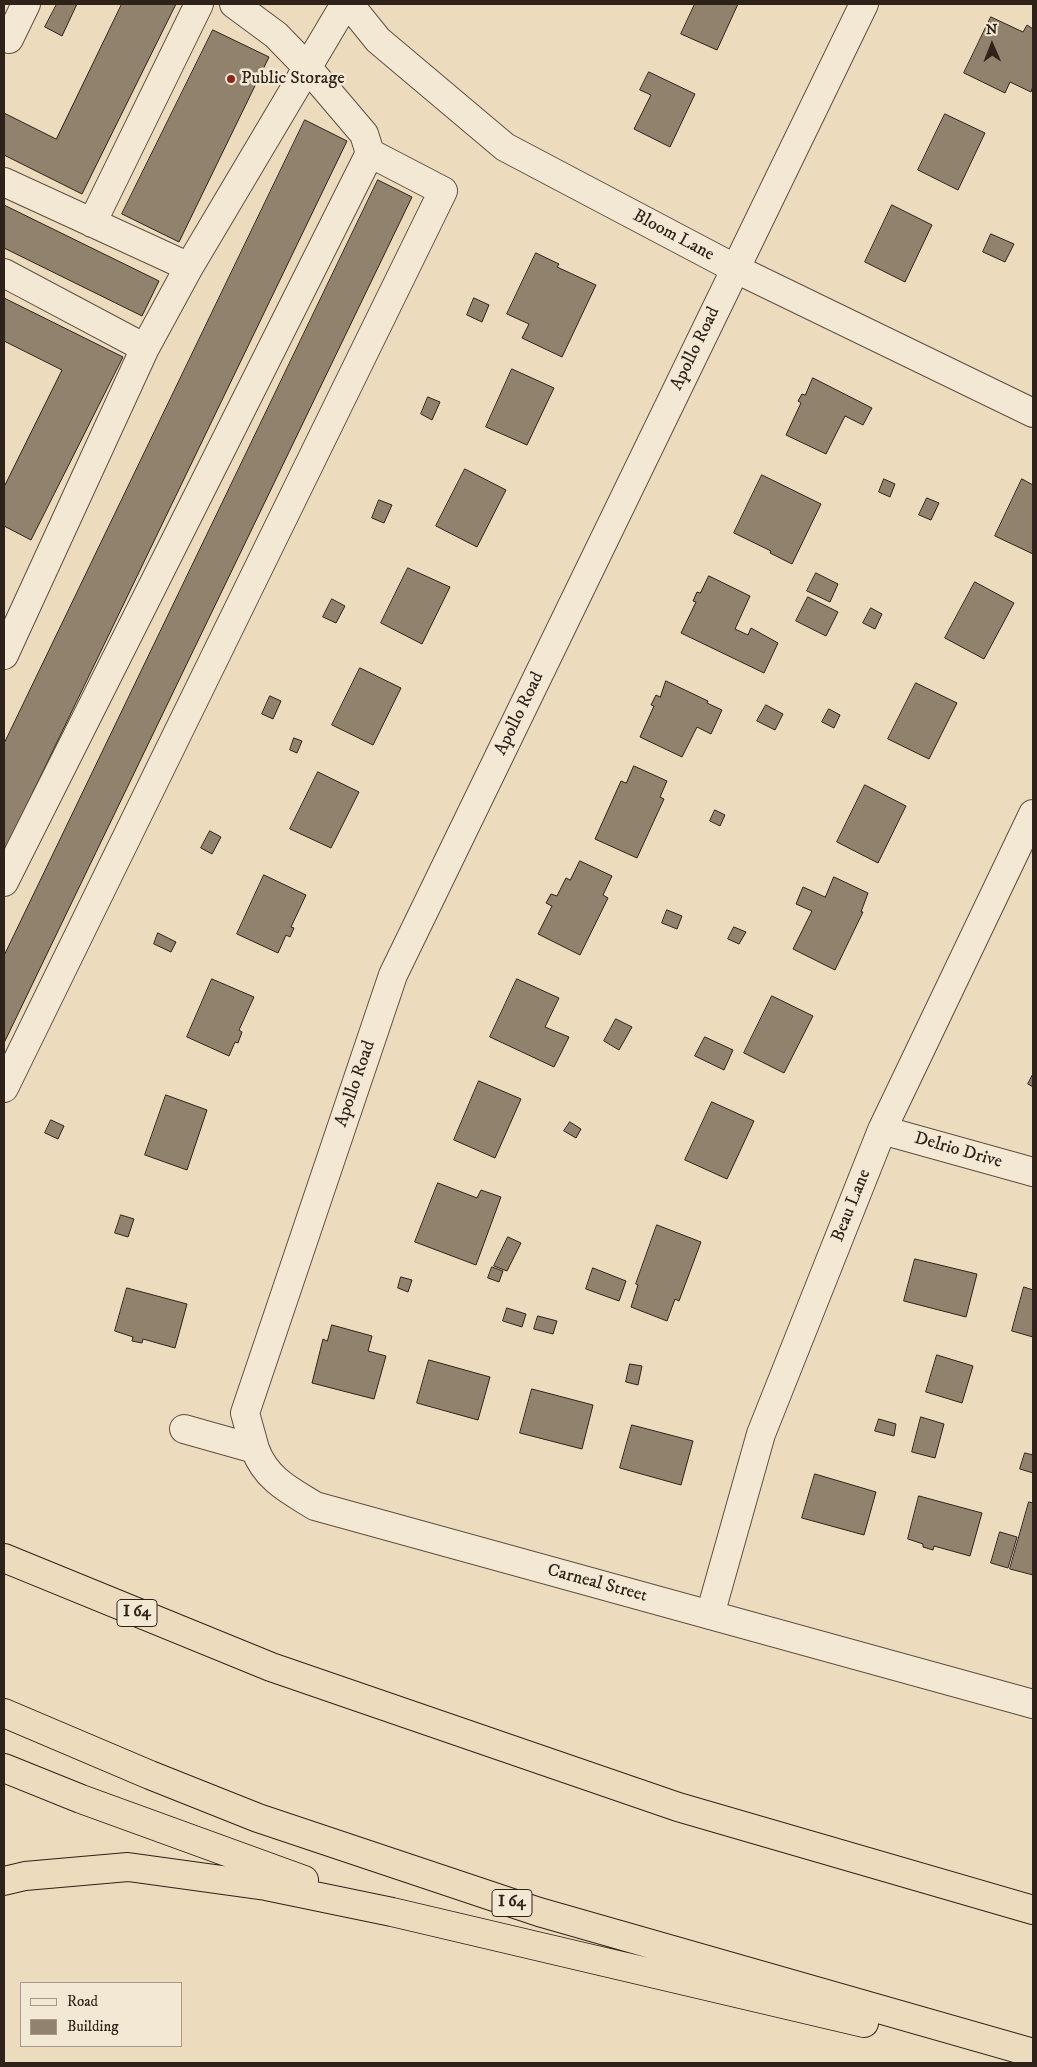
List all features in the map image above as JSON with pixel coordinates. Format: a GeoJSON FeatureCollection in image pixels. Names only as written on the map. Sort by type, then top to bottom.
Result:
{"type":"FeatureCollection","features":[{"type":"Feature","properties":{"kind":"highway","name":"I 64"},"geometry":{"type":"LineString","coordinates":[[4,1558],[271,1667],[669,1803],[1033,1910]]}},
{"type":"Feature","properties":{"kind":"highway","name":"I 64"},"geometry":{"type":"LineString","coordinates":[[4,1713],[150,1775],[258,1818],[539,1912],[1033,2053]]}},
{"type":"Feature","properties":{"kind":"highway"},"geometry":{"type":"LineString","coordinates":[[4,1768],[91,1802],[392,1912]]}},
{"type":"Feature","properties":{"kind":"highway"},"geometry":{"type":"LineString","coordinates":[[4,1881],[25,1876],[128,1867],[266,1886],[392,1912],[899,2031],[1033,2060]]}},
{"type":"Feature","properties":{"kind":"street"},"geometry":{"type":"LineString","coordinates":[[4,37],[9,39],[26,4]]}},
{"type":"Feature","properties":{"kind":"street"},"geometry":{"type":"LineString","coordinates":[[92,223],[199,4]]}},
{"type":"Feature","properties":{"kind":"street"},"geometry":{"type":"LineString","coordinates":[[4,1088],[443,191],[370,152],[364,134],[306,67],[276,35],[234,4]]}},
{"type":"Feature","properties":{"kind":"street"},"geometry":{"type":"LineString","coordinates":[[4,655],[145,348],[189,268],[306,67],[345,4]]}},
{"type":"Feature","properties":{"kind":"street","name":"Bloom Lane"},"geometry":{"type":"LineString","coordinates":[[349,4],[378,40],[504,147],[736,268],[1033,413]]}},
{"type":"Feature","properties":{"kind":"street","name":"Apollo Road"},"geometry":{"type":"LineString","coordinates":[[255,1448],[245,1413],[393,974],[864,4]]}},
{"type":"Feature","properties":{"kind":"street"},"geometry":{"type":"LineString","coordinates":[[4,882],[370,152]]}},
{"type":"Feature","properties":{"kind":"street"},"geometry":{"type":"LineString","coordinates":[[4,182],[189,268]]}},
{"type":"Feature","properties":{"kind":"street"},"geometry":{"type":"LineString","coordinates":[[4,273],[145,348]]}},
{"type":"Feature","properties":{"kind":"street","name":"Beau Lane"},"geometry":{"type":"LineString","coordinates":[[710,1615],[761,1434],[882,1130],[1033,814]]}},
{"type":"Feature","properties":{"kind":"street","name":"Delrio Drive"},"geometry":{"type":"LineString","coordinates":[[882,1130],[1033,1172]]}},
{"type":"Feature","properties":{"kind":"street"},"geometry":{"type":"LineString","coordinates":[[184,1428],[255,1448]]}},
{"type":"Feature","properties":{"kind":"street","name":"Carneal Street"},"geometry":{"type":"LineString","coordinates":[[255,1448],[259,1461],[276,1482],[315,1506],[1033,1704]]}},
{"type":"Feature","properties":{"kind":"building"},"geometry":{"type":"Polygon","coordinates":[[[57,4],[77,4],[62,36],[45,27],[57,4]]]}},
{"type":"Feature","properties":{"kind":"building"},"geometry":{"type":"Polygon","coordinates":[[[122,4],[176,4],[82,194],[4,155],[4,113],[56,139],[122,4]]]}},
{"type":"Feature","properties":{"kind":"building"},"geometry":{"type":"Polygon","coordinates":[[[695,4],[738,4],[717,50],[681,34],[695,4]]]}},
{"type":"Feature","properties":{"kind":"building"},"geometry":{"type":"Polygon","coordinates":[[[991,17],[1023,32],[1027,25],[1033,29],[1033,86],[1031,92],[1010,82],[1005,93],[964,73],[991,17]]]}},
{"type":"Feature","properties":{"kind":"building"},"geometry":{"type":"Polygon","coordinates":[[[213,30],[269,57],[179,242],[122,214],[213,30]]]}},
{"type":"Feature","properties":{"kind":"building"},"geometry":{"type":"Polygon","coordinates":[[[649,72],[695,94],[670,147],[634,129],[651,95],[640,90],[649,72]]]}},
{"type":"Feature","properties":{"kind":"building"},"geometry":{"type":"Polygon","coordinates":[[[945,114],[985,133],[958,190],[918,170],[945,114]]]}},
{"type":"Feature","properties":{"kind":"building"},"geometry":{"type":"Polygon","coordinates":[[[305,120],[347,141],[4,852],[4,744],[305,120]]]}},
{"type":"Feature","properties":{"kind":"building"},"geometry":{"type":"Polygon","coordinates":[[[378,180],[412,197],[4,1043],[4,956],[378,180]]]}},
{"type":"Feature","properties":{"kind":"building"},"geometry":{"type":"Polygon","coordinates":[[[4,205],[159,281],[142,316],[4,248],[4,205]]]}},
{"type":"Feature","properties":{"kind":"building"},"geometry":{"type":"Polygon","coordinates":[[[892,205],[932,225],[905,282],[865,262],[892,205]]]}},
{"type":"Feature","properties":{"kind":"building"},"geometry":{"type":"Polygon","coordinates":[[[991,234],[1014,244],[1005,262],[983,252],[991,234]]]}},
{"type":"Feature","properties":{"kind":"building"},"geometry":{"type":"Polygon","coordinates":[[[536,253],[559,264],[557,267],[596,285],[562,357],[522,338],[529,324],[507,314],[536,253]]]}},
{"type":"Feature","properties":{"kind":"building"},"geometry":{"type":"Polygon","coordinates":[[[4,298],[123,357],[31,540],[4,526],[4,487],[62,370],[4,341],[4,298]]]}},
{"type":"Feature","properties":{"kind":"building"},"geometry":{"type":"Polygon","coordinates":[[[474,298],[489,305],[482,322],[467,315],[474,298]]]}},
{"type":"Feature","properties":{"kind":"building"},"geometry":{"type":"Polygon","coordinates":[[[512,369],[554,388],[527,445],[486,427],[512,369]]]}},
{"type":"Feature","properties":{"kind":"building"},"geometry":{"type":"Polygon","coordinates":[[[813,378],[872,408],[863,425],[845,416],[826,454],[786,435],[801,403],[798,401],[802,394],[805,395],[813,378]]]}},
{"type":"Feature","properties":{"kind":"building"},"geometry":{"type":"Polygon","coordinates":[[[428,397],[440,402],[432,420],[421,414],[428,397]]]}},
{"type":"Feature","properties":{"kind":"building"},"geometry":{"type":"Polygon","coordinates":[[[465,469],[506,490],[477,547],[436,526],[465,469]]]}},
{"type":"Feature","properties":{"kind":"building"},"geometry":{"type":"Polygon","coordinates":[[[762,475],[821,504],[792,564],[770,553],[771,551],[734,533],[762,475]]]}},
{"type":"Feature","properties":{"kind":"building"},"geometry":{"type":"Polygon","coordinates":[[[884,479],[895,484],[890,497],[879,492],[884,479]]]}},
{"type":"Feature","properties":{"kind":"building"},"geometry":{"type":"Polygon","coordinates":[[[1022,479],[1033,485],[1033,554],[995,536],[1022,479]]]}},
{"type":"Feature","properties":{"kind":"building"},"geometry":{"type":"Polygon","coordinates":[[[927,498],[939,503],[931,520],[919,515],[927,498]]]}},
{"type":"Feature","properties":{"kind":"building"},"geometry":{"type":"Polygon","coordinates":[[[379,500],[392,505],[384,523],[372,518],[379,500]]]}},
{"type":"Feature","properties":{"kind":"building"},"geometry":{"type":"Polygon","coordinates":[[[408,568],[450,587],[422,644],[381,623],[408,568]]]}},
{"type":"Feature","properties":{"kind":"building"},"geometry":{"type":"Polygon","coordinates":[[[816,573],[838,584],[830,602],[807,591],[816,573]]]}},
{"type":"Feature","properties":{"kind":"building"},"geometry":{"type":"Polygon","coordinates":[[[709,576],[750,596],[735,629],[748,635],[751,628],[778,643],[764,673],[681,633],[696,602],[693,601],[697,592],[700,593],[709,576]]]}},
{"type":"Feature","properties":{"kind":"building"},"geometry":{"type":"Polygon","coordinates":[[[975,582],[1014,603],[984,659],[945,638],[975,582]]]}},
{"type":"Feature","properties":{"kind":"building"},"geometry":{"type":"Polygon","coordinates":[[[808,597],[838,612],[826,636],[796,621],[808,597]]]}},
{"type":"Feature","properties":{"kind":"building"},"geometry":{"type":"Polygon","coordinates":[[[332,599],[345,606],[336,623],[323,617],[332,599]]]}},
{"type":"Feature","properties":{"kind":"building"},"geometry":{"type":"Polygon","coordinates":[[[871,608],[882,614],[875,629],[863,623],[871,608]]]}},
{"type":"Feature","properties":{"kind":"building"},"geometry":{"type":"Polygon","coordinates":[[[360,668],[401,688],[373,745],[332,725],[360,668]]]}},
{"type":"Feature","properties":{"kind":"building"},"geometry":{"type":"Polygon","coordinates":[[[666,681],[708,701],[707,703],[722,710],[711,734],[697,727],[682,757],[640,737],[654,706],[651,705],[656,695],[660,697],[666,681]]]}},
{"type":"Feature","properties":{"kind":"building"},"geometry":{"type":"Polygon","coordinates":[[[916,683],[957,703],[929,759],[888,739],[916,683]]]}},
{"type":"Feature","properties":{"kind":"building"},"geometry":{"type":"Polygon","coordinates":[[[270,696],[281,701],[273,719],[262,714],[270,696]]]}},
{"type":"Feature","properties":{"kind":"building"},"geometry":{"type":"Polygon","coordinates":[[[766,705],[783,714],[775,730],[757,721],[766,705]]]}},
{"type":"Feature","properties":{"kind":"building"},"geometry":{"type":"Polygon","coordinates":[[[829,709],[840,715],[834,728],[822,722],[829,709]]]}},
{"type":"Feature","properties":{"kind":"building"},"geometry":{"type":"Polygon","coordinates":[[[294,738],[302,741],[297,753],[290,750],[294,738]]]}},
{"type":"Feature","properties":{"kind":"building"},"geometry":{"type":"Polygon","coordinates":[[[634,766],[667,781],[660,797],[664,799],[637,858],[595,839],[621,781],[626,783],[634,766]]]}},
{"type":"Feature","properties":{"kind":"building"},"geometry":{"type":"Polygon","coordinates":[[[318,772],[359,792],[331,848],[290,829],[318,772]]]}},
{"type":"Feature","properties":{"kind":"building"},"geometry":{"type":"Polygon","coordinates":[[[865,785],[906,806],[878,863],[837,842],[865,785]]]}},
{"type":"Feature","properties":{"kind":"building"},"geometry":{"type":"Polygon","coordinates":[[[715,810],[725,815],[720,826],[710,821],[715,810]]]}},
{"type":"Feature","properties":{"kind":"building"},"geometry":{"type":"Polygon","coordinates":[[[210,831],[221,837],[212,854],[201,848],[210,831]]]}},
{"type":"Feature","properties":{"kind":"building"},"geometry":{"type":"Polygon","coordinates":[[[580,861],[612,876],[603,895],[608,898],[580,955],[538,934],[552,906],[546,903],[551,894],[557,896],[566,878],[570,880],[580,861]]]}},
{"type":"Feature","properties":{"kind":"building"},"geometry":{"type":"Polygon","coordinates":[[[264,875],[306,895],[291,927],[294,928],[290,937],[286,935],[278,953],[237,934],[264,875]]]}},
{"type":"Feature","properties":{"kind":"building"},"geometry":{"type":"Polygon","coordinates":[[[834,877],[868,893],[861,912],[863,912],[835,970],[793,949],[812,911],[796,904],[803,887],[825,897],[834,877]]]}},
{"type":"Feature","properties":{"kind":"building"},"geometry":{"type":"Polygon","coordinates":[[[667,910],[682,916],[677,929],[662,923],[667,910]]]}},
{"type":"Feature","properties":{"kind":"building"},"geometry":{"type":"Polygon","coordinates":[[[734,927],[746,932],[739,944],[728,939],[734,927]]]}},
{"type":"Feature","properties":{"kind":"building"},"geometry":{"type":"Polygon","coordinates":[[[158,933],[176,942],[171,952],[154,944],[158,933]]]}},
{"type":"Feature","properties":{"kind":"building"},"geometry":{"type":"Polygon","coordinates":[[[212,979],[254,997],[239,1030],[242,1032],[238,1043],[235,1042],[229,1056],[187,1037],[212,979]]]}},
{"type":"Feature","properties":{"kind":"building"},"geometry":{"type":"Polygon","coordinates":[[[517,979],[559,998],[545,1027],[569,1037],[554,1067],[490,1037],[517,979]]]}},
{"type":"Feature","properties":{"kind":"building"},"geometry":{"type":"Polygon","coordinates":[[[772,996],[813,1016],[784,1073],[744,1053],[772,996]]]}},
{"type":"Feature","properties":{"kind":"building"},"geometry":{"type":"Polygon","coordinates":[[[616,1019],[632,1027],[619,1050],[604,1041],[616,1019]]]}},
{"type":"Feature","properties":{"kind":"building"},"geometry":{"type":"Polygon","coordinates":[[[705,1037],[733,1050],[724,1070],[695,1056],[705,1037]]]}},
{"type":"Feature","properties":{"kind":"building"},"geometry":{"type":"Polygon","coordinates":[[[1033,1074],[1033,1087],[1028,1084],[1033,1074]]]}},
{"type":"Feature","properties":{"kind":"building"},"geometry":{"type":"Polygon","coordinates":[[[479,1081],[521,1099],[495,1158],[454,1140],[479,1081]]]}},
{"type":"Feature","properties":{"kind":"building"},"geometry":{"type":"Polygon","coordinates":[[[166,1095],[207,1110],[187,1170],[145,1155],[166,1095]]]}},
{"type":"Feature","properties":{"kind":"building"},"geometry":{"type":"Polygon","coordinates":[[[712,1102],[754,1121],[727,1179],[685,1160],[712,1102]]]}},
{"type":"Feature","properties":{"kind":"building"},"geometry":{"type":"Polygon","coordinates":[[[51,1120],[64,1126],[58,1139],[45,1133],[51,1120]]]}},
{"type":"Feature","properties":{"kind":"building"},"geometry":{"type":"Polygon","coordinates":[[[570,1122],[581,1129],[576,1138],[564,1131],[570,1122]]]}},
{"type":"Feature","properties":{"kind":"building"},"geometry":{"type":"Polygon","coordinates":[[[438,1183],[477,1198],[481,1190],[501,1197],[476,1265],[415,1242],[438,1183]]]}},
{"type":"Feature","properties":{"kind":"building"},"geometry":{"type":"Polygon","coordinates":[[[121,1215],[134,1219],[128,1237],[115,1233],[121,1215]]]}},
{"type":"Feature","properties":{"kind":"building"},"geometry":{"type":"Polygon","coordinates":[[[657,1225],[701,1242],[679,1301],[675,1299],[667,1321],[631,1307],[638,1285],[636,1284],[657,1225]]]}},
{"type":"Feature","properties":{"kind":"building"},"geometry":{"type":"Polygon","coordinates":[[[508,1237],[521,1243],[507,1271],[494,1266],[508,1237]]]}},
{"type":"Feature","properties":{"kind":"building"},"geometry":{"type":"Polygon","coordinates":[[[915,1259],[977,1274],[966,1317],[904,1301],[915,1259]]]}},
{"type":"Feature","properties":{"kind":"building"},"geometry":{"type":"Polygon","coordinates":[[[492,1267],[503,1271],[499,1282],[488,1278],[492,1267]]]}},
{"type":"Feature","properties":{"kind":"building"},"geometry":{"type":"Polygon","coordinates":[[[593,1268],[626,1281],[619,1301],[586,1289],[593,1268]]]}},
{"type":"Feature","properties":{"kind":"building"},"geometry":{"type":"Polygon","coordinates":[[[401,1277],[412,1280],[408,1292],[398,1288],[401,1277]]]}},
{"type":"Feature","properties":{"kind":"building"},"geometry":{"type":"Polygon","coordinates":[[[1024,1287],[1033,1290],[1033,1337],[1012,1331],[1024,1287]]]}},
{"type":"Feature","properties":{"kind":"building"},"geometry":{"type":"Polygon","coordinates":[[[127,1288],[187,1304],[175,1348],[143,1339],[142,1343],[132,1341],[133,1337],[115,1331],[127,1288]]]}},
{"type":"Feature","properties":{"kind":"building"},"geometry":{"type":"Polygon","coordinates":[[[507,1308],[526,1314],[522,1327],[503,1321],[507,1308]]]}},
{"type":"Feature","properties":{"kind":"building"},"geometry":{"type":"Polygon","coordinates":[[[538,1316],[557,1321],[553,1334],[534,1329],[538,1316]]]}},
{"type":"Feature","properties":{"kind":"building"},"geometry":{"type":"Polygon","coordinates":[[[332,1325],[372,1336],[368,1351],[386,1356],[374,1399],[312,1383],[323,1339],[327,1341],[332,1325]]]}},
{"type":"Feature","properties":{"kind":"building"},"geometry":{"type":"Polygon","coordinates":[[[937,1355],[973,1366],[962,1403],[926,1392],[937,1355]]]}},
{"type":"Feature","properties":{"kind":"building"},"geometry":{"type":"Polygon","coordinates":[[[429,1360],[490,1377],[478,1420],[417,1403],[429,1360]]]}},
{"type":"Feature","properties":{"kind":"building"},"geometry":{"type":"Polygon","coordinates":[[[630,1364],[642,1366],[638,1385],[626,1382],[630,1364]]]}},
{"type":"Feature","properties":{"kind":"building"},"geometry":{"type":"Polygon","coordinates":[[[532,1389],[593,1405],[582,1449],[520,1433],[532,1389]]]}},
{"type":"Feature","properties":{"kind":"building"},"geometry":{"type":"Polygon","coordinates":[[[921,1417],[944,1424],[935,1458],[912,1452],[921,1417]]]}},
{"type":"Feature","properties":{"kind":"building"},"geometry":{"type":"Polygon","coordinates":[[[879,1419],[896,1424],[894,1436],[875,1431],[879,1419]]]}},
{"type":"Feature","properties":{"kind":"building"},"geometry":{"type":"Polygon","coordinates":[[[632,1425],[693,1441],[681,1485],[620,1468],[632,1425]]]}},
{"type":"Feature","properties":{"kind":"building"},"geometry":{"type":"Polygon","coordinates":[[[1025,1453],[1033,1455],[1033,1473],[1020,1469],[1025,1453]]]}},
{"type":"Feature","properties":{"kind":"building"},"geometry":{"type":"Polygon","coordinates":[[[815,1474],[876,1492],[864,1535],[802,1518],[815,1474]]]}},
{"type":"Feature","properties":{"kind":"building"},"geometry":{"type":"Polygon","coordinates":[[[919,1496],[982,1513],[970,1556],[934,1546],[933,1550],[908,1539],[919,1496]]]}},
{"type":"Feature","properties":{"kind":"building"},"geometry":{"type":"Polygon","coordinates":[[[1029,1502],[1033,1503],[1033,1575],[1010,1569],[1029,1502]]]}},
{"type":"Feature","properties":{"kind":"building"},"geometry":{"type":"Polygon","coordinates":[[[1000,1532],[1017,1537],[1008,1568],[991,1563],[1000,1532]]]}},
{"type":"Feature","properties":{"kind":"place","name":"Public Storage"},"geometry":{"type":"Point","coordinates":[231,79]}}]}
